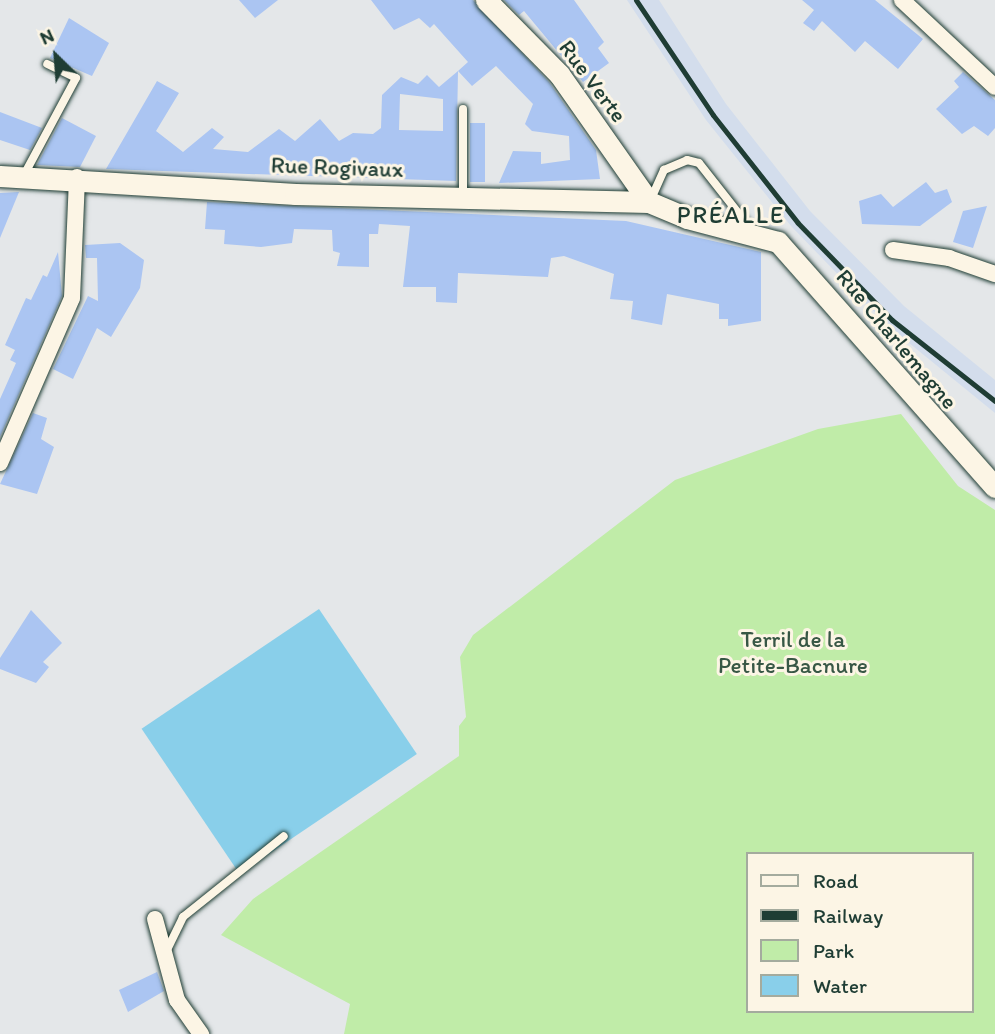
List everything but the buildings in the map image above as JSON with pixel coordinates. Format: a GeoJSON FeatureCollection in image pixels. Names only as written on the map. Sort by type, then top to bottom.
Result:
{"type":"FeatureCollection","features":[{"type":"Feature","properties":{"kind":"street","name":"Rue Verte"},"geometry":{"type":"LineString","coordinates":[[486,0],[559,74],[649,202]]}},
{"type":"Feature","properties":{"kind":"street"},"geometry":{"type":"LineString","coordinates":[[902,0],[995,87]]}},
{"type":"Feature","properties":{"kind":"street"},"geometry":{"type":"LineString","coordinates":[[617,205],[625,196],[626,171]]}},
{"type":"Feature","properties":{"kind":"street","name":"Rue Rogivaux"},"geometry":{"type":"LineString","coordinates":[[0,176],[77,177],[295,194],[463,197],[617,205],[649,202]]}},
{"type":"Feature","properties":{"kind":"street"},"geometry":{"type":"LineString","coordinates":[[0,463],[72,299],[77,177]]}},
{"type":"Feature","properties":{"kind":"street","name":"Rue Charlemagne"},"geometry":{"type":"LineString","coordinates":[[649,202],[778,242],[995,487]]}},
{"type":"Feature","properties":{"kind":"street"},"geometry":{"type":"LineString","coordinates":[[893,250],[995,274]]}},
{"type":"Feature","properties":{"kind":"street"},"geometry":{"type":"LineString","coordinates":[[155,919],[181,1009],[201,1034]]}},
{"type":"Feature","properties":{"kind":"lane"},"geometry":{"type":"LineString","coordinates":[[24,177],[76,78],[47,64]]}},
{"type":"Feature","properties":{"kind":"lane"},"geometry":{"type":"LineString","coordinates":[[463,109],[463,197]]}},
{"type":"Feature","properties":{"kind":"lane"},"geometry":{"type":"LineString","coordinates":[[649,202],[664,170],[687,160],[699,163],[755,235]]}},
{"type":"Feature","properties":{"kind":"lane"},"geometry":{"type":"LineString","coordinates":[[165,955],[183,917],[284,836]]}},
{"type":"Feature","properties":{"kind":"shaded area"},"geometry":{"type":"Polygon","coordinates":[[[627,0],[659,0],[726,104],[810,211],[904,306],[995,380],[995,413],[887,325],[791,226],[706,120],[627,0]]]}},
{"type":"Feature","properties":{"kind":"green space","name":"Terril de la Petite-Bacnure"},"geometry":{"type":"Polygon","coordinates":[[[901,414],[958,486],[995,510],[995,1034],[344,1034],[350,1004],[221,935],[253,899],[459,756],[459,726],[466,717],[460,657],[473,635],[675,480],[818,429],[901,414]]]}},
{"type":"Feature","properties":{"kind":"water"},"geometry":{"type":"Polygon","coordinates":[[[319,609],[417,754],[239,874],[142,729],[319,609]]]}},
{"type":"Feature","properties":{"kind":"railway"},"geometry":{"type":"LineString","coordinates":[[636,0],[713,115],[798,223],[892,320],[995,401]]}},
{"type":"Feature","properties":{"kind":"district","name":"PRÉALLE"},"geometry":{"type":"Point","coordinates":[731,215]}}]}
